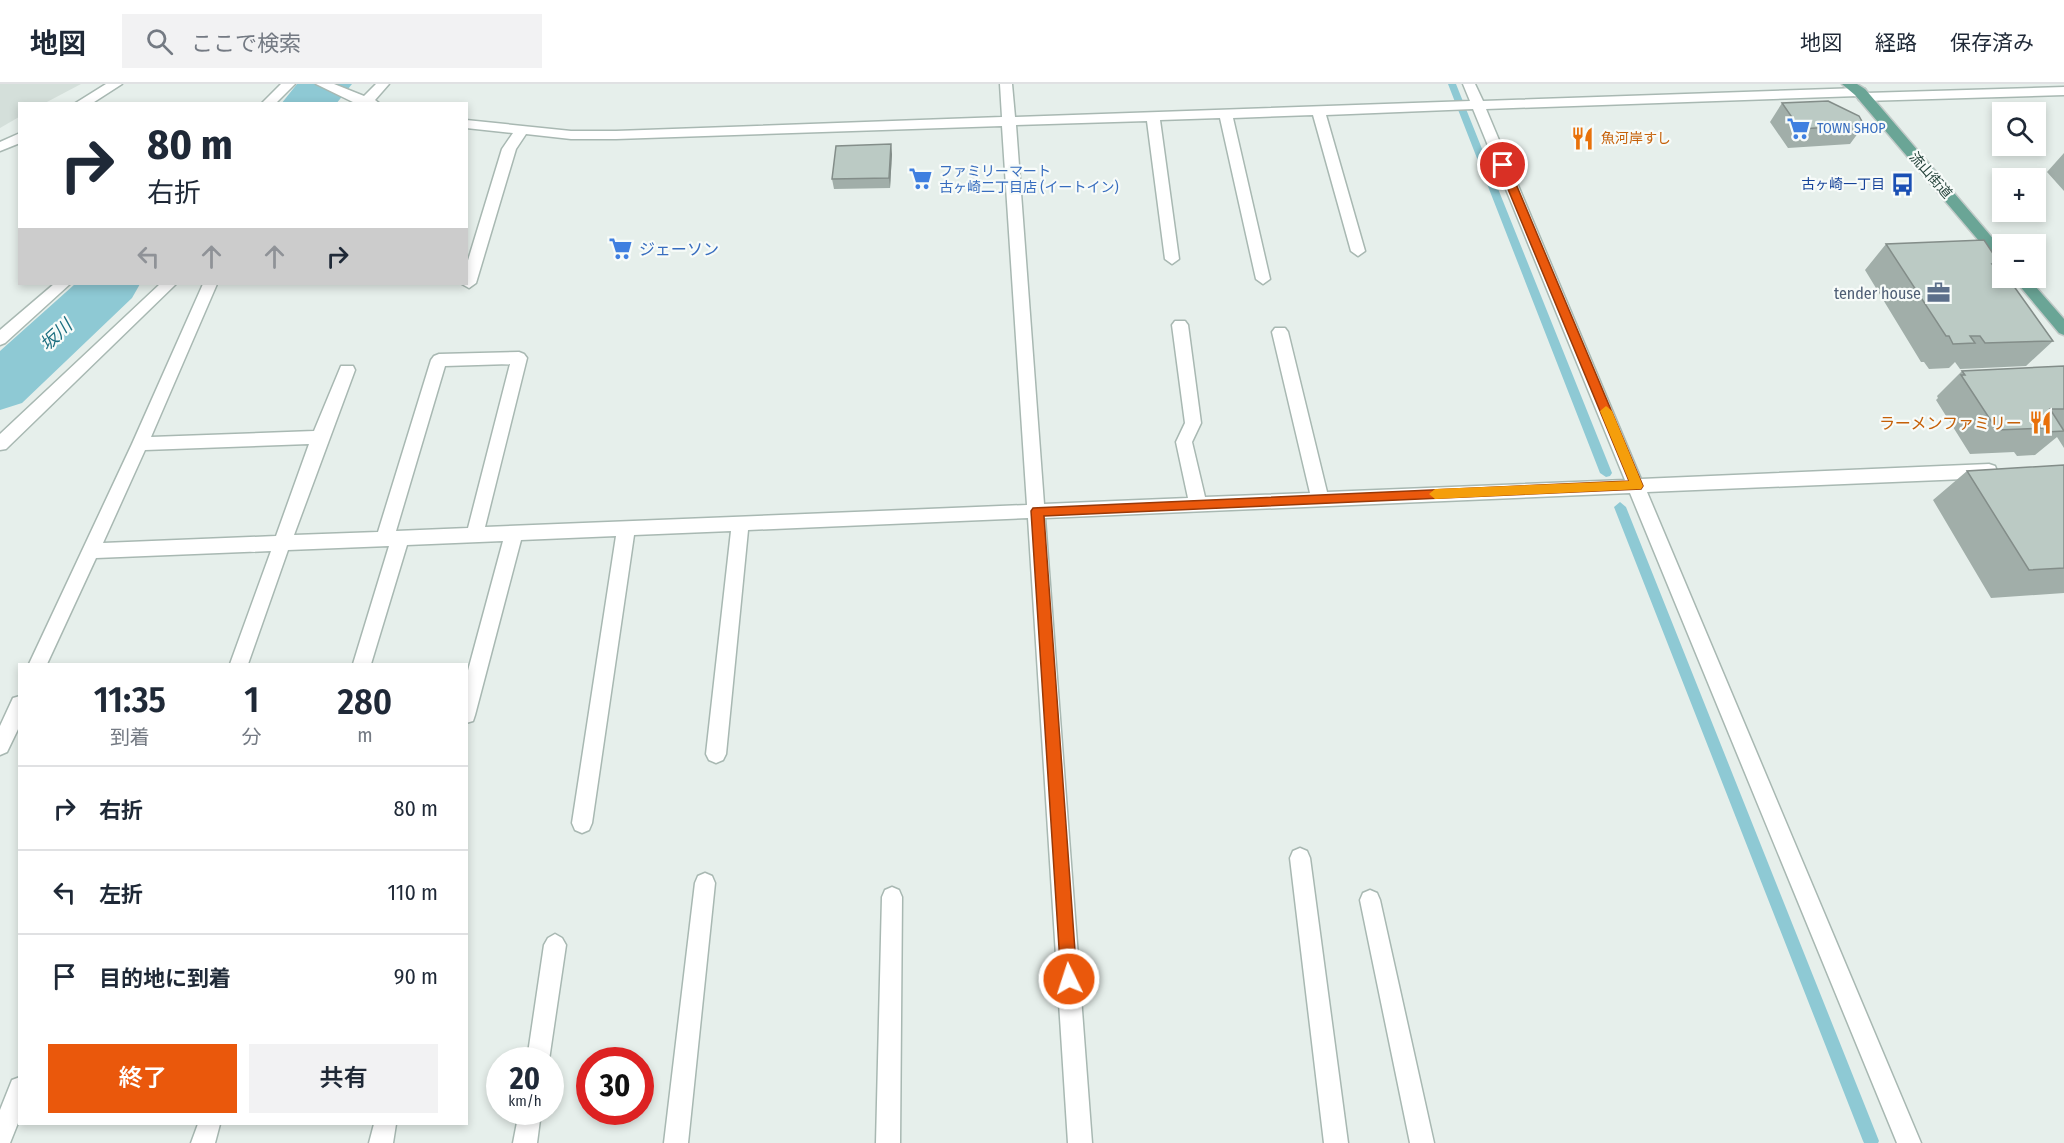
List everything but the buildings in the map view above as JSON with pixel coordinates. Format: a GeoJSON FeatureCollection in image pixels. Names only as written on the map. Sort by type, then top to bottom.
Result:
{"type":"FeatureCollection","features":[{"type":"Feature","properties":{"kind":"main road","name":"流山街道"},"geometry":{"type":"LineString","coordinates":[[1858,89],[1992,246]]}},
{"type":"Feature","properties":{"kind":"main road"},"geometry":{"type":"LineString","coordinates":[[2029,288],[2064,329]]}},
{"type":"Feature","properties":{"kind":"street"},"geometry":{"type":"LineString","coordinates":[[84,102],[116,84]]}},
{"type":"Feature","properties":{"kind":"street"},"geometry":{"type":"LineString","coordinates":[[269,102],[289,84]]}},
{"type":"Feature","properties":{"kind":"street"},"geometry":{"type":"LineString","coordinates":[[322,84],[364,101],[383,84]]}},
{"type":"Feature","properties":{"kind":"street"},"geometry":{"type":"LineString","coordinates":[[1006,84],[1080,1143]]}},
{"type":"Feature","properties":{"kind":"street"},"geometry":{"type":"LineString","coordinates":[[1469,84],[1909,1143]]}},
{"type":"Feature","properties":{"kind":"street"},"geometry":{"type":"LineString","coordinates":[[468,124],[522,130],[616,135],[1479,106],[1858,89],[2064,91]]}},
{"type":"Feature","properties":{"kind":"street"},"geometry":{"type":"LineString","coordinates":[[1318,111],[1358,250]]}},
{"type":"Feature","properties":{"kind":"street"},"geometry":{"type":"LineString","coordinates":[[1226,114],[1263,279]]}},
{"type":"Feature","properties":{"kind":"street"},"geometry":{"type":"LineString","coordinates":[[1153,117],[1172,259]]}},
{"type":"Feature","properties":{"kind":"street"},"geometry":{"type":"LineString","coordinates":[[469,283],[509,149],[522,130]]}},
{"type":"Feature","properties":{"kind":"street"},"geometry":{"type":"LineString","coordinates":[[0,147],[18,138]]}},
{"type":"Feature","properties":{"kind":"street"},"geometry":{"type":"LineString","coordinates":[[0,339],[62,285]]}},
{"type":"Feature","properties":{"kind":"street"},"geometry":{"type":"LineString","coordinates":[[0,444],[168,285]]}},
{"type":"Feature","properties":{"kind":"street"},"geometry":{"type":"LineString","coordinates":[[38,663],[140,444],[210,285]]}},
{"type":"Feature","properties":{"kind":"street"},"geometry":{"type":"LineString","coordinates":[[1179,325],[1193,423],[1184,442],[1198,504]]}},
{"type":"Feature","properties":{"kind":"street"},"geometry":{"type":"LineString","coordinates":[[1280,332],[1320,499]]}},
{"type":"Feature","properties":{"kind":"street"},"geometry":{"type":"LineString","coordinates":[[362,663],[392,538],[439,360],[519,358],[475,534]]}},
{"type":"Feature","properties":{"kind":"street"},"geometry":{"type":"LineString","coordinates":[[239,663],[320,436],[347,370]]}},
{"type":"Feature","properties":{"kind":"street"},"geometry":{"type":"LineString","coordinates":[[140,444],[320,436]]}},
{"type":"Feature","properties":{"kind":"street"},"geometry":{"type":"LineString","coordinates":[[91,551],[2008,471]]}},
{"type":"Feature","properties":{"kind":"street"},"geometry":{"type":"LineString","coordinates":[[716,754],[740,525]]}},
{"type":"Feature","properties":{"kind":"street"},"geometry":{"type":"LineString","coordinates":[[582,823],[626,529]]}},
{"type":"Feature","properties":{"kind":"street"},"geometry":{"type":"LineString","coordinates":[[468,707],[514,533]]}},
{"type":"Feature","properties":{"kind":"street"},"geometry":{"type":"LineString","coordinates":[[0,746],[18,708]]}},
{"type":"Feature","properties":{"kind":"street"},"geometry":{"type":"LineString","coordinates":[[1300,858],[1336,1143]]}},
{"type":"Feature","properties":{"kind":"street"},"geometry":{"type":"LineString","coordinates":[[676,1143],[705,883]]}},
{"type":"Feature","properties":{"kind":"street"},"geometry":{"type":"LineString","coordinates":[[888,1143],[892,897]]}},
{"type":"Feature","properties":{"kind":"street"},"geometry":{"type":"LineString","coordinates":[[1370,900],[1422,1143]]}},
{"type":"Feature","properties":{"kind":"street"},"geometry":{"type":"LineString","coordinates":[[540,1047],[555,945]]}},
{"type":"Feature","properties":{"kind":"street"},"geometry":{"type":"LineString","coordinates":[[0,1139],[18,1093]]}},
{"type":"Feature","properties":{"kind":"street"},"geometry":{"type":"LineString","coordinates":[[203,1143],[209,1125]]}},
{"type":"Feature","properties":{"kind":"street"},"geometry":{"type":"LineString","coordinates":[[381,1143],[385,1125]]}},
{"type":"Feature","properties":{"kind":"street"},"geometry":{"type":"LineString","coordinates":[[525,1143],[528,1125]]}},
{"type":"Feature","properties":{"kind":"shaded area"},"geometry":{"type":"Polygon","coordinates":[[[0,84],[81,84],[47,102],[18,102],[18,118],[0,128],[0,84]]]}},
{"type":"Feature","properties":{"kind":"waterway","name":"坂川"},"geometry":{"type":"LineString","coordinates":[[308,102],[327,84]]}},
{"type":"Feature","properties":{"kind":"waterway"},"geometry":{"type":"LineString","coordinates":[[1452,84],[1606,473]]}},
{"type":"Feature","properties":{"kind":"waterway","name":"坂川"},"geometry":{"type":"LineString","coordinates":[[0,387],[110,285]]}},
{"type":"Feature","properties":{"kind":"waterway"},"geometry":{"type":"LineString","coordinates":[[1620,507],[1871,1141]]}},
{"type":"Feature","properties":{"kind":"slow traffic"},"geometry":{"type":"LineString","coordinates":[[1435,494],[1637,486],[1606,411]]}},
{"type":"Feature","properties":{"kind":"place","name":"TOWN SHOP"},"geometry":{"type":"Point","coordinates":[1799,128]}},
{"type":"Feature","properties":{"kind":"place","name":"魚河岸すし"},"geometry":{"type":"Point","coordinates":[1583,138]}},
{"type":"Feature","properties":{"kind":"place","name":"ファミリーマート 古ヶ崎二丁目店 (イートイン)"},"geometry":{"type":"Point","coordinates":[921,179]}},
{"type":"Feature","properties":{"kind":"place","name":"古ヶ崎一丁目"},"geometry":{"type":"Point","coordinates":[1903,184]}},
{"type":"Feature","properties":{"kind":"place","name":"ジェーソン"},"geometry":{"type":"Point","coordinates":[621,249]}},
{"type":"Feature","properties":{"kind":"place","name":"tender house"},"geometry":{"type":"Point","coordinates":[1939,293]}},
{"type":"Feature","properties":{"kind":"place","name":"ラーメンファミリー"},"geometry":{"type":"Point","coordinates":[2040,423]}},
{"type":"Feature","properties":{"kind":"route"},"geometry":{"type":"LineString","coordinates":[[1069,979],[1037,511],[1637,486],[1503,165]]}}]}
